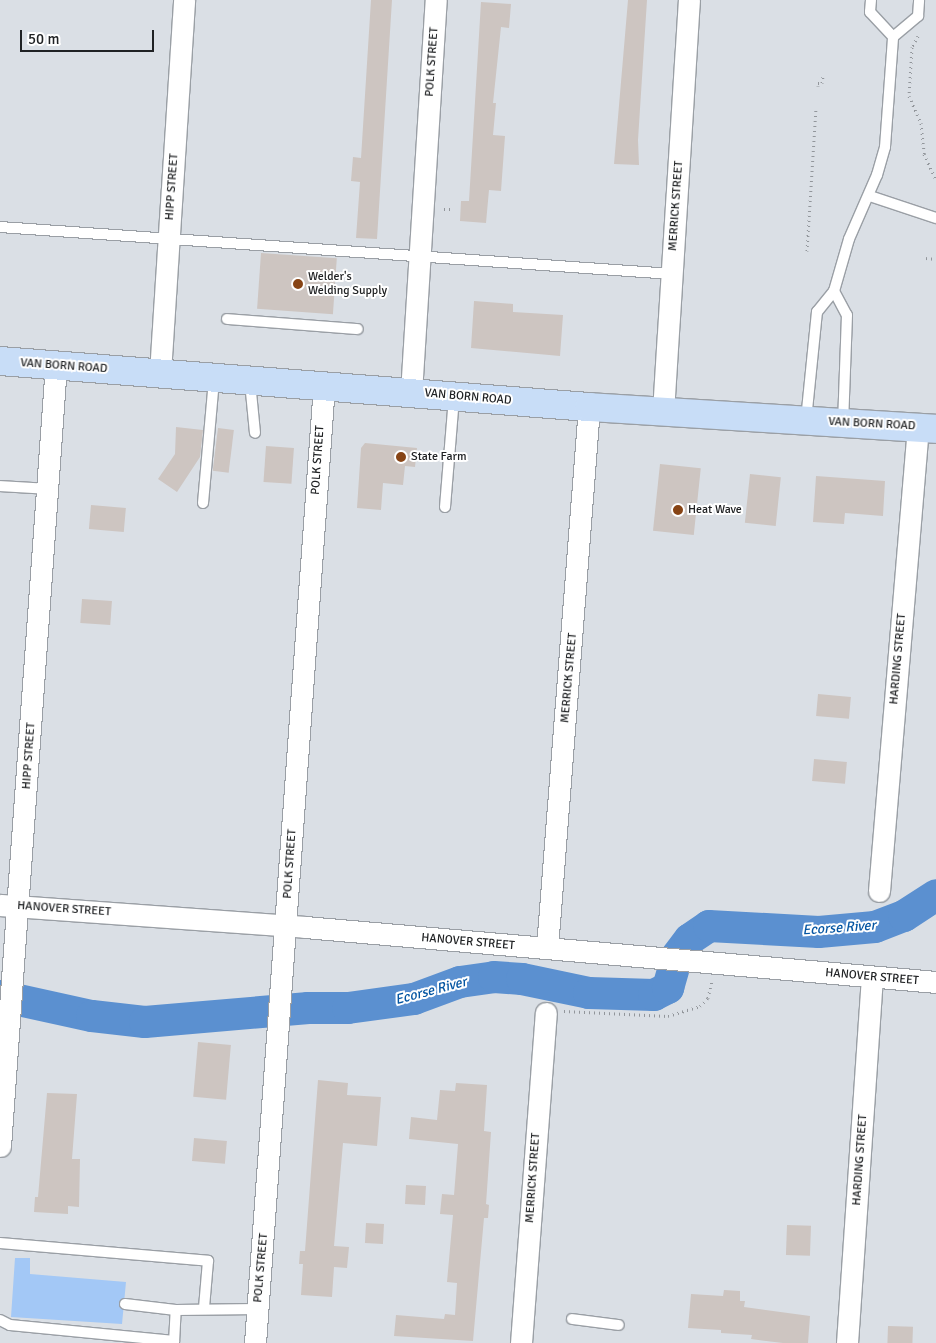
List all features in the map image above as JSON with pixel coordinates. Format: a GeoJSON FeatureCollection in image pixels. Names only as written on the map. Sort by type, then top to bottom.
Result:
{"type":"FeatureCollection","features":[{"type":"Feature","properties":{"kind":"main road","name":"VAN BORN ROAD"},"geometry":{"type":"LineString","coordinates":[[0,361],[589,407],[927,428]]}},
{"type":"Feature","properties":{"kind":"street","name":"HIPP STREET"},"geometry":{"type":"LineString","coordinates":[[160,373],[184,0]]}},
{"type":"Feature","properties":{"kind":"street","name":"POLK STREET"},"geometry":{"type":"LineString","coordinates":[[410,393],[436,0]]}},
{"type":"Feature","properties":{"kind":"street","name":"MERRICK STREET"},"geometry":{"type":"LineString","coordinates":[[663,412],[689,0]]}},
{"type":"Feature","properties":{"kind":"street","name":"HIPP STREET"},"geometry":{"type":"LineString","coordinates":[[0,1146],[13,965],[9,905],[48,489],[56,365]]}},
{"type":"Feature","properties":{"kind":"street","name":"POLK STREET"},"geometry":{"type":"LineString","coordinates":[[255,1343],[324,385]]}},
{"type":"Feature","properties":{"kind":"street","name":"MERRICK STREET"},"geometry":{"type":"LineString","coordinates":[[547,948],[589,407]]}},
{"type":"Feature","properties":{"kind":"street","name":"HARDING STREET"},"geometry":{"type":"LineString","coordinates":[[879,891],[927,428]]}},
{"type":"Feature","properties":{"kind":"street","name":"HANOVER STREET"},"geometry":{"type":"LineString","coordinates":[[9,905],[286,926],[659,958],[708,970],[872,977],[936,982]]}},
{"type":"Feature","properties":{"kind":"street","name":"HARDING STREET"},"geometry":{"type":"LineString","coordinates":[[847,1343],[872,977]]}},
{"type":"Feature","properties":{"kind":"street","name":"MERRICK STREET"},"geometry":{"type":"LineString","coordinates":[[522,1343],[545,1015]]}},
{"type":"Feature","properties":{"kind":"lane"},"geometry":{"type":"LineString","coordinates":[[870,0],[870,12],[893,37]]}},
{"type":"Feature","properties":{"kind":"lane"},"geometry":{"type":"LineString","coordinates":[[806,421],[817,312],[834,291],[850,239],[870,196],[885,147],[893,37],[918,16],[919,0]]}},
{"type":"Feature","properties":{"kind":"lane"},"geometry":{"type":"LineString","coordinates":[[870,196],[936,218]]}},
{"type":"Feature","properties":{"kind":"lane"},"geometry":{"type":"LineString","coordinates":[[0,227],[419,258],[672,274]]}},
{"type":"Feature","properties":{"kind":"lane"},"geometry":{"type":"LineString","coordinates":[[834,291],[848,315],[843,423]]}},
{"type":"Feature","properties":{"kind":"lane"},"geometry":{"type":"LineString","coordinates":[[227,319],[358,329]]}},
{"type":"Feature","properties":{"kind":"lane"},"geometry":{"type":"LineString","coordinates":[[203,503],[214,377]]}},
{"type":"Feature","properties":{"kind":"lane"},"geometry":{"type":"LineString","coordinates":[[250,380],[255,433]]}},
{"type":"Feature","properties":{"kind":"lane"},"geometry":{"type":"LineString","coordinates":[[445,508],[454,396]]}},
{"type":"Feature","properties":{"kind":"lane"},"geometry":{"type":"LineString","coordinates":[[0,486],[48,489]]}},
{"type":"Feature","properties":{"kind":"lane"},"geometry":{"type":"LineString","coordinates":[[0,1243],[208,1261],[204,1308]]}},
{"type":"Feature","properties":{"kind":"lane"},"geometry":{"type":"LineString","coordinates":[[125,1304],[176,1310],[204,1308],[258,1309]]}},
{"type":"Feature","properties":{"kind":"lane"},"geometry":{"type":"LineString","coordinates":[[0,1320],[10,1325],[174,1342],[176,1310]]}},
{"type":"Feature","properties":{"kind":"lane"},"geometry":{"type":"LineString","coordinates":[[572,1319],[619,1325]]}},
{"type":"Feature","properties":{"kind":"path"},"geometry":{"type":"LineString","coordinates":[[922,32],[912,47],[909,96],[921,123],[924,154],[936,180]]}},
{"type":"Feature","properties":{"kind":"path"},"geometry":{"type":"LineString","coordinates":[[818,86],[818,83],[822,83],[823,76]]}},
{"type":"Feature","properties":{"kind":"path"},"geometry":{"type":"LineString","coordinates":[[807,251],[816,109]]}},
{"type":"Feature","properties":{"kind":"path"},"geometry":{"type":"LineString","coordinates":[[444,209],[453,209]]}},
{"type":"Feature","properties":{"kind":"path"},"geometry":{"type":"LineString","coordinates":[[926,258],[936,259]]}},
{"type":"Feature","properties":{"kind":"path"},"geometry":{"type":"LineString","coordinates":[[545,1015],[565,1010],[668,1016],[700,1006],[711,991],[708,970]]}},
{"type":"Feature","properties":{"kind":"shaded area"},"geometry":{"type":"Polygon","coordinates":[[[15,1258],[30,1258],[30,1274],[126,1282],[122,1324],[11,1317],[15,1258]]]}},
{"type":"Feature","properties":{"kind":"building"},"geometry":{"type":"Polygon","coordinates":[[[371,0],[392,0],[377,239],[356,238],[360,182],[351,181],[353,157],[361,158],[371,0]]]}},
{"type":"Feature","properties":{"kind":"building"},"geometry":{"type":"Polygon","coordinates":[[[628,0],[647,0],[638,140],[639,165],[614,164],[628,0]]]}},
{"type":"Feature","properties":{"kind":"building"},"geometry":{"type":"Polygon","coordinates":[[[481,2],[511,4],[509,28],[501,27],[493,103],[496,103],[493,135],[505,136],[501,191],[489,190],[486,223],[460,221],[461,201],[469,201],[481,2]]]}},
{"type":"Feature","properties":{"kind":"building","name":"Welder's Welding Supply"},"geometry":{"type":"Polygon","coordinates":[[[261,253],[337,258],[333,314],[257,309],[261,253]]]}},
{"type":"Feature","properties":{"kind":"building"},"geometry":{"type":"Polygon","coordinates":[[[474,301],[513,304],[513,312],[563,315],[560,356],[471,348],[474,301]]]}},
{"type":"Feature","properties":{"kind":"building"},"geometry":{"type":"Polygon","coordinates":[[[176,427],[203,430],[200,457],[177,492],[158,479],[175,454],[176,427]]]}},
{"type":"Feature","properties":{"kind":"building"},"geometry":{"type":"Polygon","coordinates":[[[218,428],[234,430],[229,473],[213,471],[218,428]]]}},
{"type":"Feature","properties":{"kind":"building"},"geometry":{"type":"Polygon","coordinates":[[[365,443],[417,448],[415,467],[405,466],[403,485],[383,483],[381,510],[357,508],[361,448],[365,443]]]}},
{"type":"Feature","properties":{"kind":"building"},"geometry":{"type":"Polygon","coordinates":[[[266,446],[294,448],[291,484],[263,482],[266,446]]]}},
{"type":"Feature","properties":{"kind":"building","name":"Heat Wave"},"geometry":{"type":"Polygon","coordinates":[[[660,464],[701,468],[694,535],[653,531],[660,464]]]}},
{"type":"Feature","properties":{"kind":"building"},"geometry":{"type":"Polygon","coordinates":[[[750,474],[781,477],[776,526],[745,523],[750,474]]]}},
{"type":"Feature","properties":{"kind":"building"},"geometry":{"type":"Polygon","coordinates":[[[816,476],[885,481],[883,516],[845,513],[844,524],[813,522],[816,476]]]}},
{"type":"Feature","properties":{"kind":"building"},"geometry":{"type":"Polygon","coordinates":[[[91,505],[126,508],[124,532],[89,529],[91,505]]]}},
{"type":"Feature","properties":{"kind":"building"},"geometry":{"type":"Polygon","coordinates":[[[82,599],[112,601],[110,625],[80,623],[82,599]]]}},
{"type":"Feature","properties":{"kind":"building"},"geometry":{"type":"Polygon","coordinates":[[[818,694],[851,697],[849,719],[816,716],[818,694]]]}},
{"type":"Feature","properties":{"kind":"building"},"geometry":{"type":"Polygon","coordinates":[[[814,759],[847,762],[845,784],[812,781],[814,759]]]}},
{"type":"Feature","properties":{"kind":"building"},"geometry":{"type":"Polygon","coordinates":[[[198,1042],[231,1045],[226,1100],[193,1097],[198,1042]]]}},
{"type":"Feature","properties":{"kind":"building"},"geometry":{"type":"Polygon","coordinates":[[[318,1080],[348,1083],[347,1095],[381,1097],[377,1146],[343,1143],[334,1246],[349,1247],[347,1268],[334,1267],[332,1297],[301,1295],[303,1264],[299,1264],[300,1251],[305,1251],[318,1080]]]}},
{"type":"Feature","properties":{"kind":"building"},"geometry":{"type":"Polygon","coordinates":[[[456,1083],[487,1085],[484,1131],[491,1132],[486,1204],[489,1205],[488,1218],[484,1218],[473,1341],[394,1336],[396,1315],[444,1319],[445,1314],[455,1315],[457,1283],[447,1282],[453,1215],[440,1214],[442,1194],[454,1195],[458,1144],[409,1139],[411,1117],[437,1120],[440,1090],[455,1091],[456,1083]]]}},
{"type":"Feature","properties":{"kind":"building"},"geometry":{"type":"Polygon","coordinates":[[[47,1093],[77,1094],[72,1159],[80,1159],[79,1207],[68,1206],[68,1214],[34,1212],[35,1197],[38,1197],[47,1093]]]}},
{"type":"Feature","properties":{"kind":"building"},"geometry":{"type":"Polygon","coordinates":[[[194,1138],[227,1141],[225,1164],[192,1161],[194,1138]]]}},
{"type":"Feature","properties":{"kind":"building"},"geometry":{"type":"Polygon","coordinates":[[[406,1185],[426,1186],[425,1205],[405,1204],[406,1185]]]}},
{"type":"Feature","properties":{"kind":"building"},"geometry":{"type":"Polygon","coordinates":[[[366,1223],[384,1224],[383,1244],[365,1243],[366,1223]]]}},
{"type":"Feature","properties":{"kind":"building"},"geometry":{"type":"Polygon","coordinates":[[[787,1225],[811,1226],[810,1256],[786,1255],[787,1225]]]}},
{"type":"Feature","properties":{"kind":"building"},"geometry":{"type":"Polygon","coordinates":[[[724,1290],[740,1291],[740,1301],[745,1301],[744,1307],[810,1316],[808,1343],[783,1343],[751,1339],[752,1335],[721,1333],[721,1330],[688,1328],[691,1294],[723,1296],[724,1290]]]}},
{"type":"Feature","properties":{"kind":"building"},"geometry":{"type":"Polygon","coordinates":[[[888,1326],[913,1327],[912,1343],[887,1343],[888,1326]]]}},
{"type":"Feature","properties":{"kind":"waterway","name":"Ecorse River"},"geometry":{"type":"LineString","coordinates":[[0,996],[92,1016],[145,1022],[308,1008],[348,1008],[414,999],[460,982],[494,977],[522,979],[589,993],[654,995],[668,988],[677,956],[690,939],[709,926],[819,932],[875,927],[904,916],[936,895]]}},
{"type":"Feature","properties":{"kind":"place","name":"Welder's Welding Supply"},"geometry":{"type":"Point","coordinates":[298,284]}},
{"type":"Feature","properties":{"kind":"place","name":"State Farm"},"geometry":{"type":"Point","coordinates":[401,457]}},
{"type":"Feature","properties":{"kind":"place","name":"Heat Wave"},"geometry":{"type":"Point","coordinates":[678,510]}}]}
